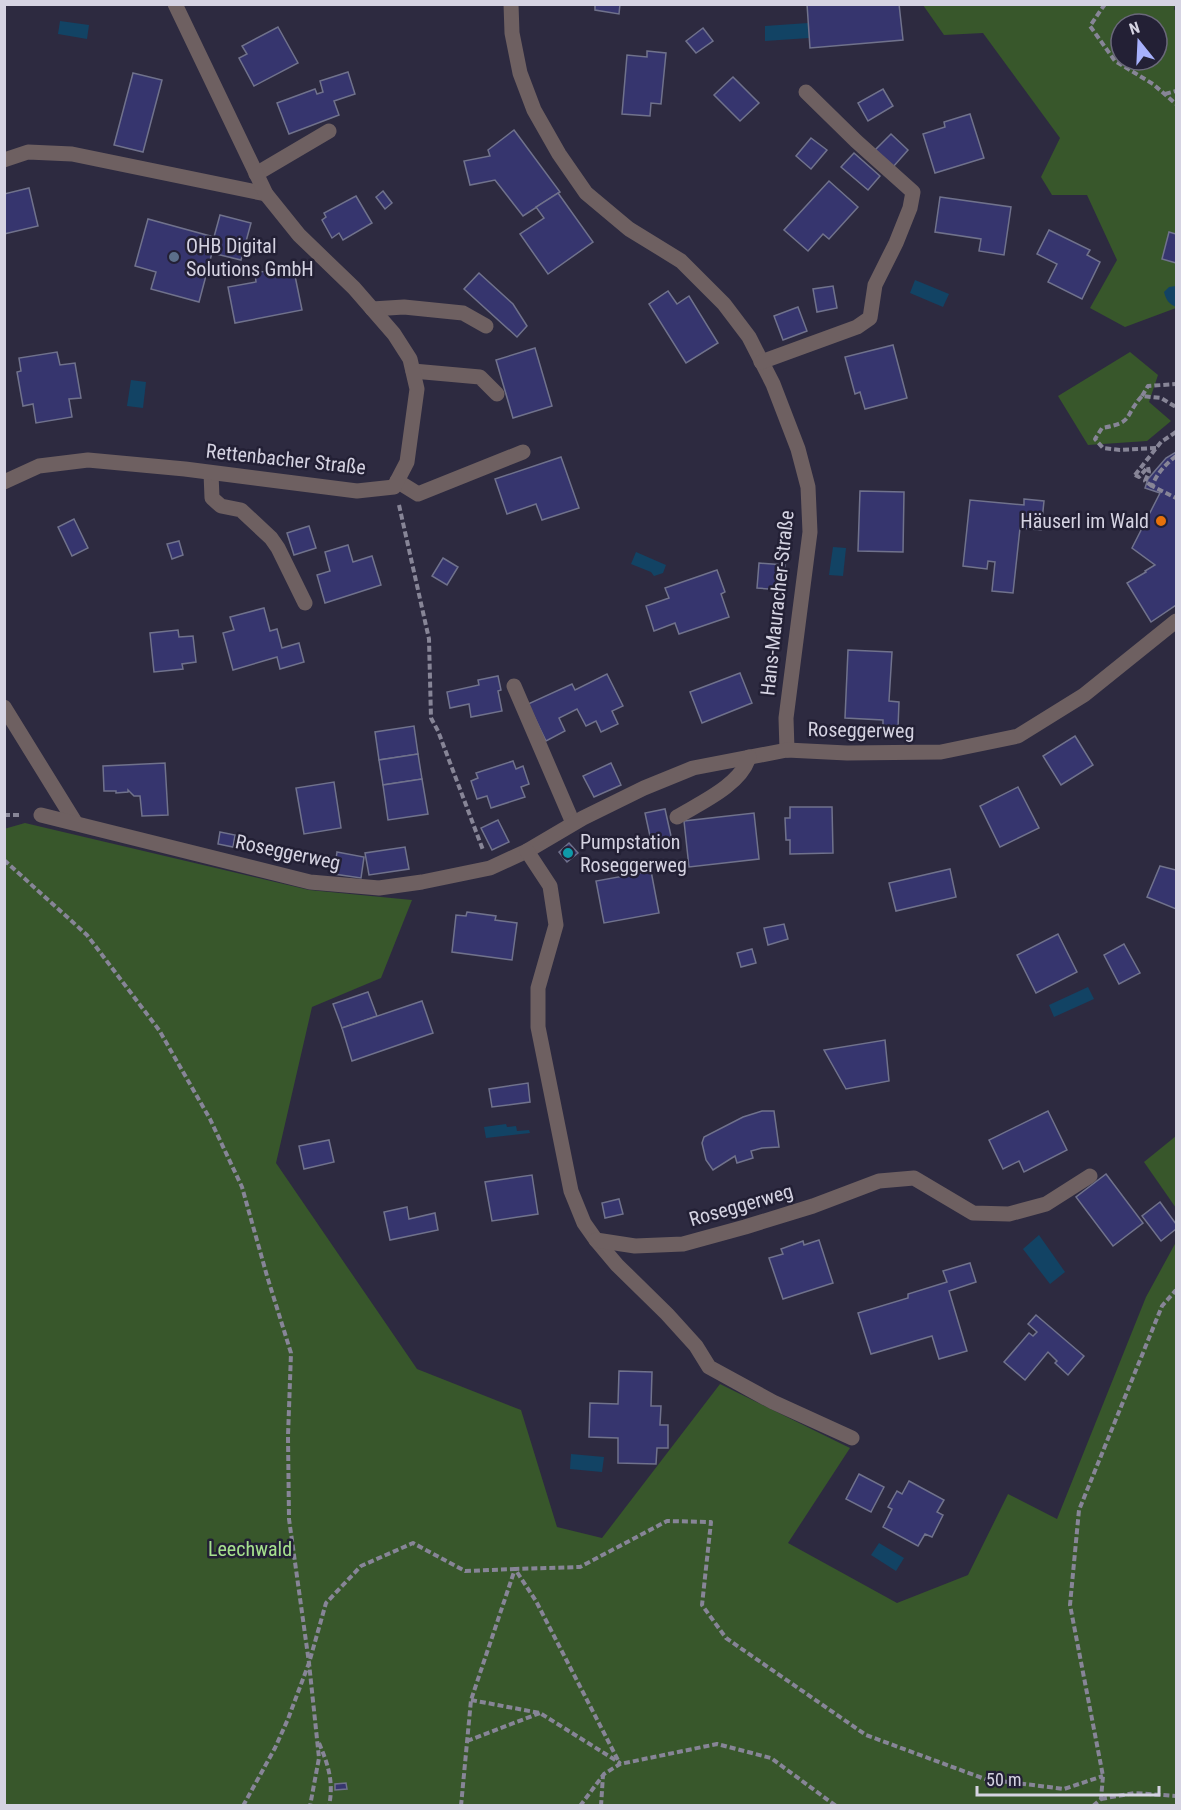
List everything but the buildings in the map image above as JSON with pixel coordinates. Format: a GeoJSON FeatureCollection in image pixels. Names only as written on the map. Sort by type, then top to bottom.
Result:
{"type":"FeatureCollection","features":[{"type":"Feature","properties":{"kind":"street"},"geometry":{"type":"LineString","coordinates":[[175,4],[266,194],[299,235],[354,288],[394,334],[410,359],[417,389],[407,462],[397,480],[418,494],[523,452]]}},
{"type":"Feature","properties":{"kind":"street","name":"Hans-Mauracher-Straße"},"geometry":{"type":"LineString","coordinates":[[511,4],[512,33],[520,73],[534,110],[559,154],[586,193],[629,229],[681,261],[724,304],[748,338],[773,384],[798,449],[808,487],[810,532],[786,718],[787,750]]}},
{"type":"Feature","properties":{"kind":"street"},"geometry":{"type":"LineString","coordinates":[[761,362],[857,327],[870,318],[875,285],[910,208],[913,192],[806,92]]}},
{"type":"Feature","properties":{"kind":"street"},"geometry":{"type":"LineString","coordinates":[[256,174],[330,131]]}},
{"type":"Feature","properties":{"kind":"street"},"geometry":{"type":"LineString","coordinates":[[4,160],[28,152],[72,154],[266,194]]}},
{"type":"Feature","properties":{"kind":"street"},"geometry":{"type":"LineString","coordinates":[[372,309],[404,307],[463,313],[486,326]]}},
{"type":"Feature","properties":{"kind":"street"},"geometry":{"type":"LineString","coordinates":[[413,371],[480,377],[497,394]]}},
{"type":"Feature","properties":{"kind":"street","name":"Rettenbacher Straße"},"geometry":{"type":"LineString","coordinates":[[4,482],[39,466],[88,460],[357,491],[394,487],[397,480]]}},
{"type":"Feature","properties":{"kind":"street"},"geometry":{"type":"LineString","coordinates":[[211,473],[212,498],[221,506],[241,510],[271,538],[304,603]]}},
{"type":"Feature","properties":{"kind":"street","name":"Roseggerweg"},"geometry":{"type":"LineString","coordinates":[[41,814],[310,882],[379,888],[422,882],[490,868],[527,851],[573,823],[644,788],[693,768],[787,750],[847,753],[941,752],[1018,736],[1084,695],[1176,621]]}},
{"type":"Feature","properties":{"kind":"street"},"geometry":{"type":"LineString","coordinates":[[514,686],[573,823]]}},
{"type":"Feature","properties":{"kind":"street"},"geometry":{"type":"LineString","coordinates":[[4,707],[75,822]]}},
{"type":"Feature","properties":{"kind":"street"},"geometry":{"type":"LineString","coordinates":[[677,817],[734,781],[746,768],[749,757]]}},
{"type":"Feature","properties":{"kind":"street"},"geometry":{"type":"LineString","coordinates":[[527,851],[550,886],[556,925],[538,988],[538,1027],[571,1191],[584,1223],[617,1265],[696,1346],[709,1367],[773,1402],[852,1438]]}},
{"type":"Feature","properties":{"kind":"street","name":"Roseggerweg"},"geometry":{"type":"LineString","coordinates":[[596,1240],[634,1246],[683,1244],[757,1224],[879,1181],[914,1178],[973,1213],[1009,1214],[1046,1204],[1090,1176]]}},
{"type":"Feature","properties":{"kind":"path"},"geometry":{"type":"LineString","coordinates":[[1105,4],[1090,27],[1114,61],[1153,84],[1176,104]]}},
{"type":"Feature","properties":{"kind":"path"},"geometry":{"type":"LineString","coordinates":[[1164,94],[1176,91]]}},
{"type":"Feature","properties":{"kind":"path"},"geometry":{"type":"LineString","coordinates":[[1156,448],[1120,450],[1103,448],[1095,439],[1102,428],[1118,425],[1127,420],[1148,386],[1176,384]]}},
{"type":"Feature","properties":{"kind":"path"},"geometry":{"type":"LineString","coordinates":[[1142,396],[1161,398],[1176,407]]}},
{"type":"Feature","properties":{"kind":"path"},"geometry":{"type":"LineString","coordinates":[[1176,432],[1161,442],[1135,475],[1139,477],[1148,467],[1149,472],[1145,481],[1176,498]]}},
{"type":"Feature","properties":{"kind":"path"},"geometry":{"type":"LineString","coordinates":[[1152,486],[1162,468],[1176,456]]}},
{"type":"Feature","properties":{"kind":"path"},"geometry":{"type":"LineString","coordinates":[[403,522],[429,639],[431,718],[482,847]]}},
{"type":"Feature","properties":{"kind":"path"},"geometry":{"type":"LineString","coordinates":[[4,861],[87,935],[159,1030],[210,1119],[242,1187],[291,1353],[288,1436],[289,1519],[309,1663],[319,1758],[310,1806]]}},
{"type":"Feature","properties":{"kind":"path"},"geometry":{"type":"LineString","coordinates":[[1101,1799],[1103,1776],[1070,1605],[1079,1510],[1162,1306],[1176,1290]]}},
{"type":"Feature","properties":{"kind":"path"},"geometry":{"type":"LineString","coordinates":[[243,1806],[274,1748],[309,1663],[326,1603],[361,1566],[413,1543],[465,1571],[580,1567],[667,1521],[711,1522],[702,1605],[726,1638],[866,1735],[984,1779],[1064,1790],[1103,1776]]}},
{"type":"Feature","properties":{"kind":"path"},"geometry":{"type":"LineString","coordinates":[[461,1806],[471,1700],[515,1569]]}},
{"type":"Feature","properties":{"kind":"path"},"geometry":{"type":"LineString","coordinates":[[515,1569],[536,1600],[620,1764]]}},
{"type":"Feature","properties":{"kind":"path"},"geometry":{"type":"LineString","coordinates":[[471,1700],[540,1713],[620,1764]]}},
{"type":"Feature","properties":{"kind":"path"},"geometry":{"type":"LineString","coordinates":[[467,1741],[540,1713]]}},
{"type":"Feature","properties":{"kind":"path"},"geometry":{"type":"LineString","coordinates":[[317,1739],[328,1765],[332,1788],[329,1806]]}},
{"type":"Feature","properties":{"kind":"path"},"geometry":{"type":"LineString","coordinates":[[580,1806],[603,1774],[620,1764],[717,1744],[771,1758],[836,1806]]}},
{"type":"Feature","properties":{"kind":"path"},"geometry":{"type":"LineString","coordinates":[[602,1806],[603,1774]]}},
{"type":"Feature","properties":{"kind":"path"},"geometry":{"type":"LineString","coordinates":[[1093,1806],[1101,1799],[1134,1793],[1176,1796]]}},
{"type":"Feature","properties":{"kind":"green space"},"geometry":{"type":"Polygon","coordinates":[[[923,5],[1175,5],[1176,308],[1125,327],[1090,308],[1117,260],[1087,195],[1052,195],[1041,177],[1060,138],[983,33],[944,35],[923,5]]]}},
{"type":"Feature","properties":{"kind":"green space"},"geometry":{"type":"Polygon","coordinates":[[[1130,352],[1158,375],[1149,402],[1171,421],[1147,441],[1088,445],[1058,396],[1130,352]]]}},
{"type":"Feature","properties":{"kind":"green space","name":"Leechwald"},"geometry":{"type":"Polygon","coordinates":[[[25,823],[309,890],[412,900],[381,978],[312,1007],[276,1163],[417,1369],[521,1410],[557,1527],[602,1538],[720,1384],[850,1448],[788,1543],[897,1603],[968,1575],[1008,1494],[1057,1519],[1146,1297],[1176,1242],[1176,1805],[5,1805],[4,829],[25,823]]]}},
{"type":"Feature","properties":{"kind":"green space"},"geometry":{"type":"Polygon","coordinates":[[[1176,1136],[1176,1208],[1144,1162],[1176,1136]]]}},
{"type":"Feature","properties":{"kind":"water"},"geometry":{"type":"Polygon","coordinates":[[[60,21],[89,25],[87,39],[58,34],[60,21]]]}},
{"type":"Feature","properties":{"kind":"water"},"geometry":{"type":"Polygon","coordinates":[[[808,23],[809,38],[765,41],[765,26],[808,23]]]}},
{"type":"Feature","properties":{"kind":"water"},"geometry":{"type":"Polygon","coordinates":[[[915,280],[949,294],[943,307],[910,293],[915,280]]]}},
{"type":"Feature","properties":{"kind":"water"},"geometry":{"type":"Polygon","coordinates":[[[1176,286],[1176,307],[1171,305],[1164,292],[1169,287],[1176,286]]]}},
{"type":"Feature","properties":{"kind":"water"},"geometry":{"type":"Polygon","coordinates":[[[131,380],[146,382],[143,408],[127,406],[131,380]]]}},
{"type":"Feature","properties":{"kind":"water"},"geometry":{"type":"Polygon","coordinates":[[[833,547],[846,548],[843,576],[829,575],[833,547]]]}},
{"type":"Feature","properties":{"kind":"water"},"geometry":{"type":"Polygon","coordinates":[[[636,552],[666,565],[663,573],[654,576],[651,572],[631,564],[636,552]]]}},
{"type":"Feature","properties":{"kind":"water"},"geometry":{"type":"Polygon","coordinates":[[[1088,987],[1094,999],[1054,1017],[1049,1005],[1088,987]]]}},
{"type":"Feature","properties":{"kind":"water"},"geometry":{"type":"Polygon","coordinates":[[[506,1124],[507,1127],[516,1126],[517,1131],[529,1130],[530,1133],[486,1138],[484,1127],[506,1124]]]}},
{"type":"Feature","properties":{"kind":"water"},"geometry":{"type":"Polygon","coordinates":[[[1039,1235],[1065,1272],[1050,1284],[1023,1249],[1039,1235]]]}},
{"type":"Feature","properties":{"kind":"water"},"geometry":{"type":"Polygon","coordinates":[[[571,1454],[604,1457],[602,1472],[570,1469],[571,1454]]]}},
{"type":"Feature","properties":{"kind":"water"},"geometry":{"type":"Polygon","coordinates":[[[879,1543],[904,1558],[896,1571],[871,1555],[879,1543]]]}},
{"type":"Feature","properties":{"kind":"place","name":"OHB Digital Solutions GmbH"},"geometry":{"type":"Point","coordinates":[174,257]}},
{"type":"Feature","properties":{"kind":"place","name":"Häuserl im Wald"},"geometry":{"type":"Point","coordinates":[1161,521]}},
{"type":"Feature","properties":{"kind":"place","name":"Pumpstation Roseggerweg"},"geometry":{"type":"Point","coordinates":[568,853]}}]}
